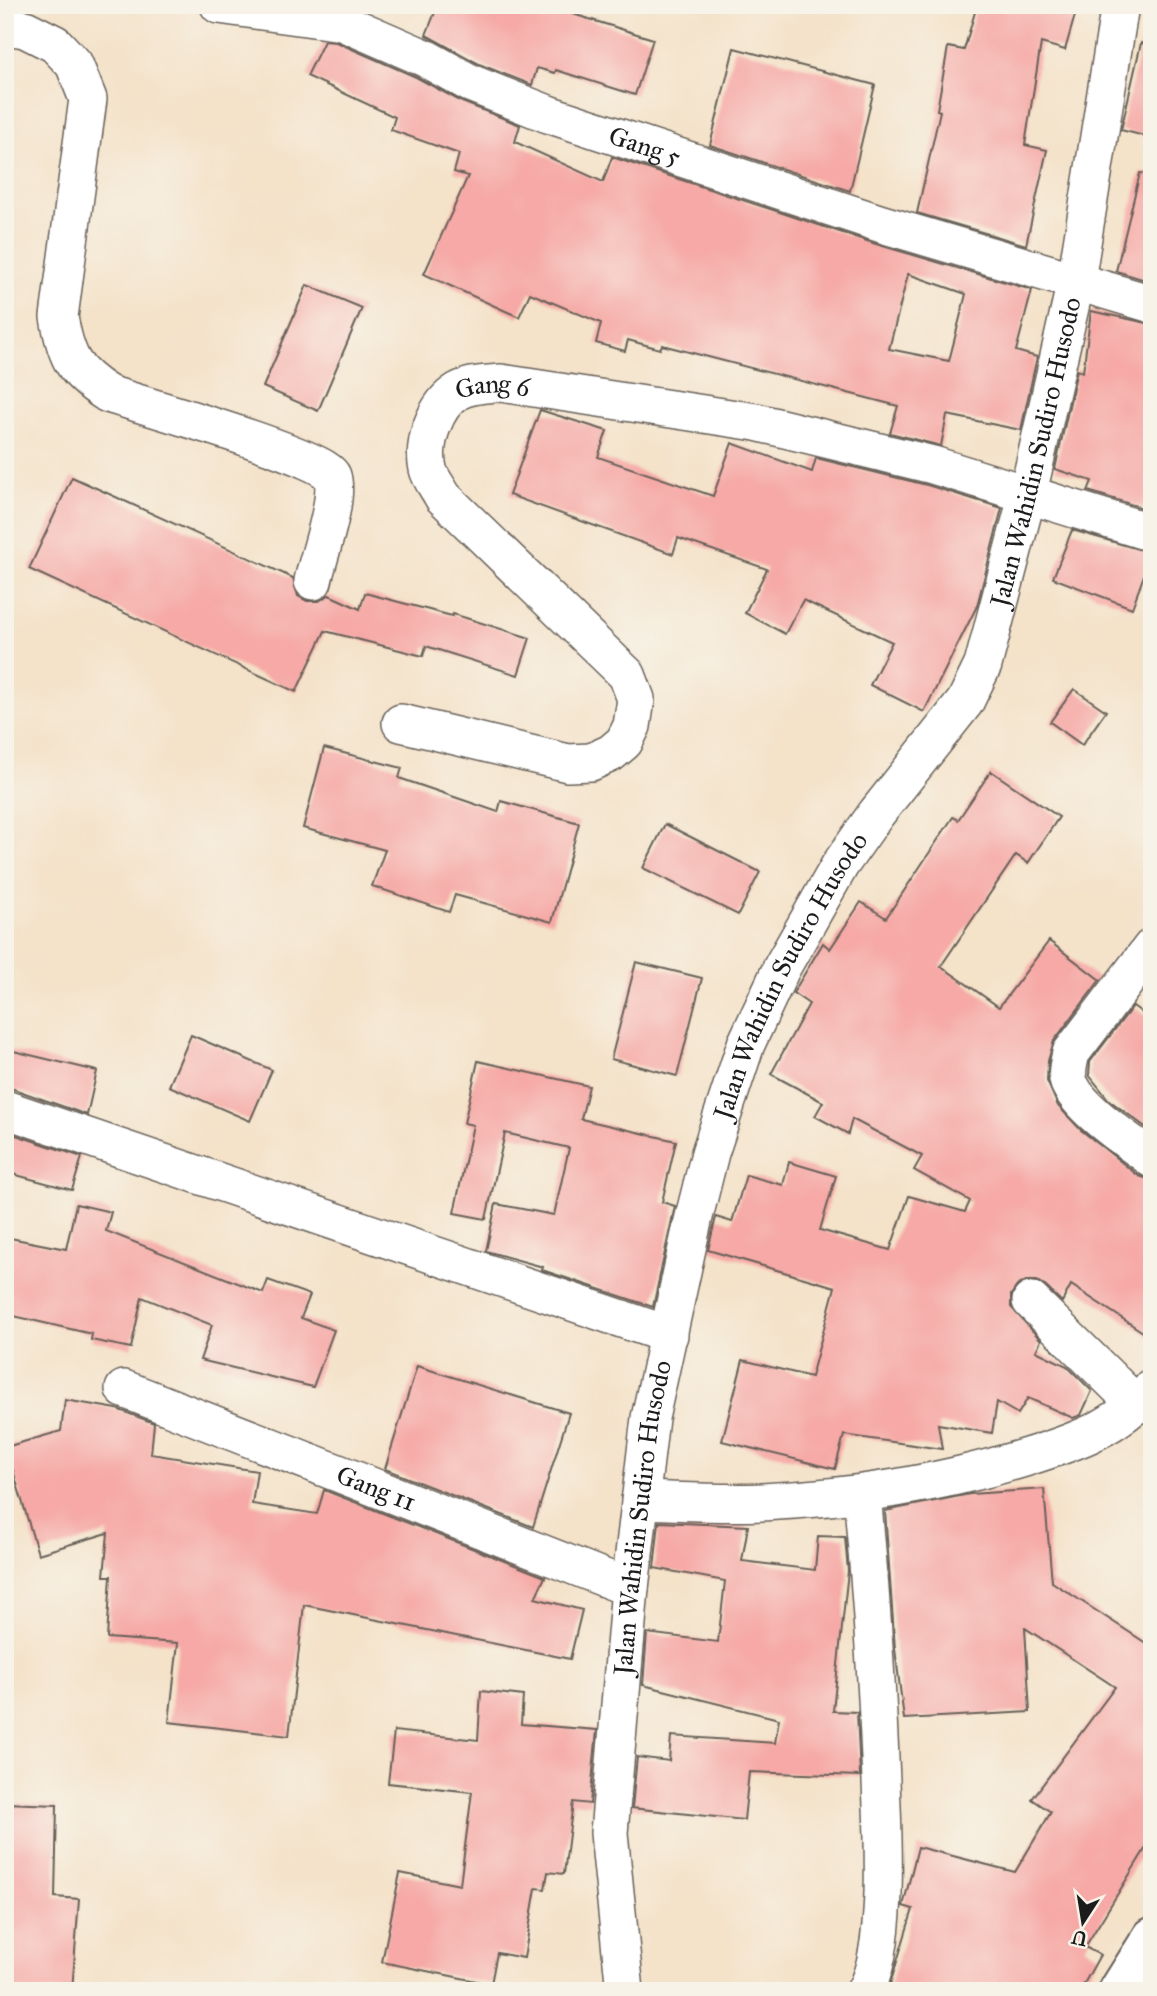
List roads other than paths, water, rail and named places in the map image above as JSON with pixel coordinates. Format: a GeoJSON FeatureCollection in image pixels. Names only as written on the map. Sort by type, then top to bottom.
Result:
{"type":"FeatureCollection","features":[{"type":"Feature","properties":{"kind":"street","name":"Gang 5"},"geometry":{"type":"LineString","coordinates":[[219,5],[344,13],[470,83],[548,114],[882,224],[1152,304]]}},
{"type":"Feature","properties":{"kind":"street","name":"Jalan Wahidin Sudiro Husodo"},"geometry":{"type":"LineString","coordinates":[[625,1991],[609,1833],[630,1588],[650,1418],[710,1153],[746,1044],[782,967],[827,887],[876,814],[954,718],[975,684],[991,638],[1028,493],[1076,281],[1120,5]]}},
{"type":"Feature","properties":{"kind":"street"},"geometry":{"type":"LineString","coordinates":[[5,26],[25,29],[55,44],[74,64],[88,99],[59,317],[64,347],[72,365],[108,394],[284,450],[329,470],[333,478],[333,496],[313,581]]}},
{"type":"Feature","properties":{"kind":"street","name":"Gang 6"},"geometry":{"type":"LineString","coordinates":[[401,723],[580,764],[602,758],[624,742],[635,712],[635,691],[627,675],[443,497],[438,488],[428,469],[428,441],[444,403],[459,391],[501,383],[756,422],[933,465],[1152,533]]}},
{"type":"Feature","properties":{"kind":"street"},"geometry":{"type":"LineString","coordinates":[[1152,947],[1071,1053],[1069,1084],[1089,1108],[1152,1159]]}},
{"type":"Feature","properties":{"kind":"street"},"geometry":{"type":"LineString","coordinates":[[5,1109],[669,1335]]}},
{"type":"Feature","properties":{"kind":"street"},"geometry":{"type":"LineString","coordinates":[[640,1500],[761,1502],[862,1494],[976,1472],[1067,1444],[1101,1430],[1144,1396],[1031,1301]]}},
{"type":"Feature","properties":{"kind":"street","name":"Gang 11"},"geometry":{"type":"LineString","coordinates":[[124,1389],[630,1588]]}},
{"type":"Feature","properties":{"kind":"street"},"geometry":{"type":"LineString","coordinates":[[862,1494],[874,1617],[884,1866],[875,1967],[865,1991]]}},
{"type":"Feature","properties":{"kind":"street"},"geometry":{"type":"LineString","coordinates":[[1118,1991],[1152,1937]]}}]}
